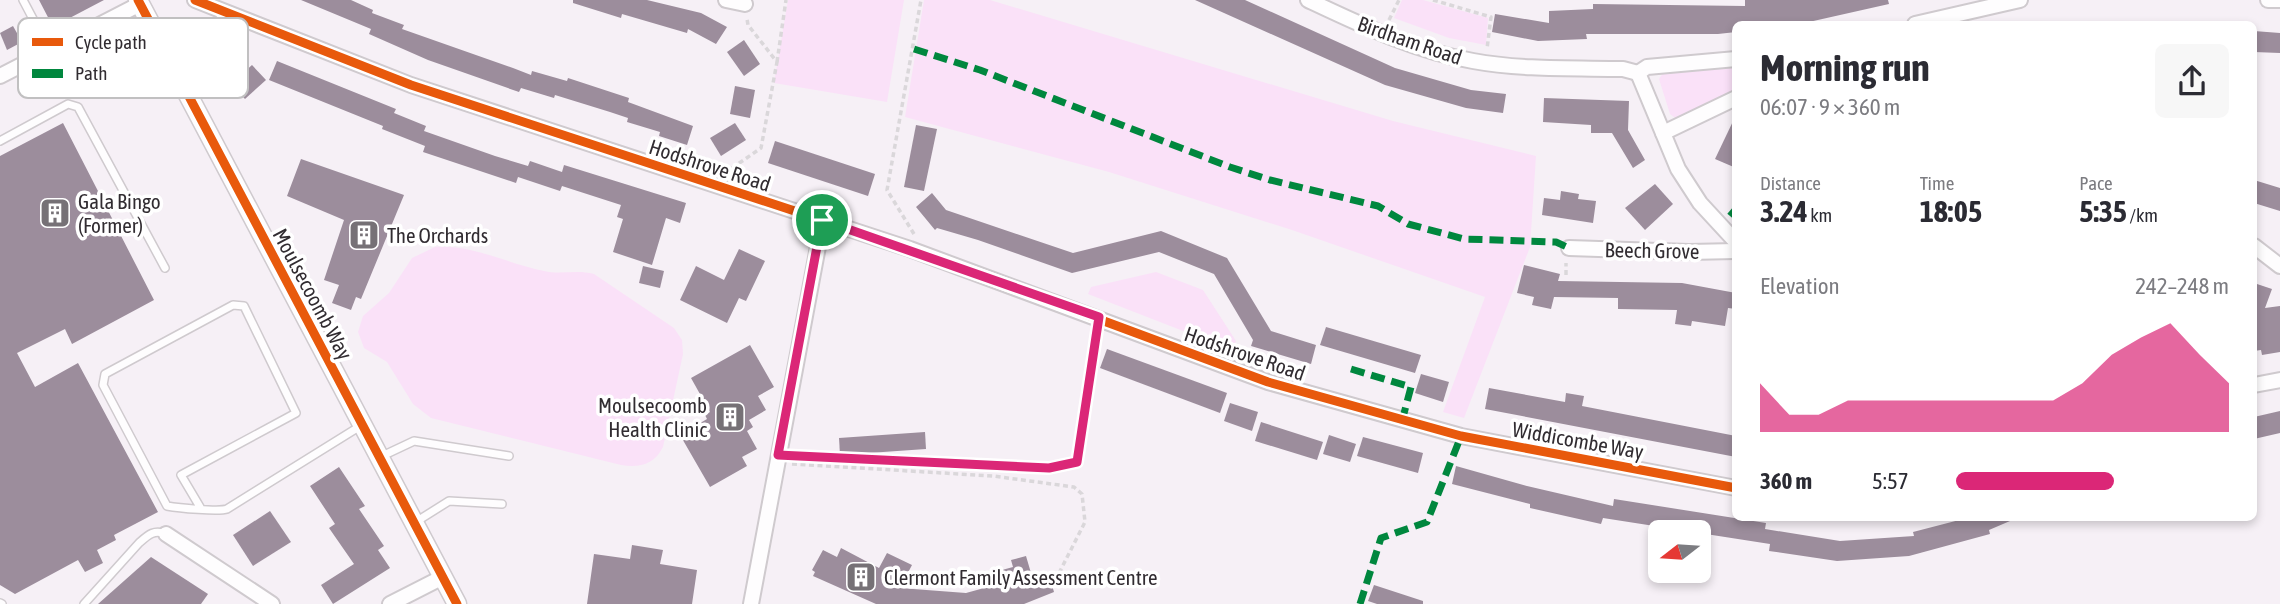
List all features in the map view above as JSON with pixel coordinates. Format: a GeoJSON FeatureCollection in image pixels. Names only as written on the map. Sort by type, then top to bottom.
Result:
{"type":"FeatureCollection","features":[{"type":"Feature","properties":{"kind":"street","name":"Hodshrove Road"},"geometry":{"type":"LineString","coordinates":[[195,0],[239,18]]}},
{"type":"Feature","properties":{"kind":"street"},"geometry":{"type":"LineString","coordinates":[[726,0],[745,4]]}},
{"type":"Feature","properties":{"kind":"street","name":"Birdham Road"},"geometry":{"type":"LineString","coordinates":[[1308,0],[1407,44],[1475,62],[1623,69],[1638,73]]}},
{"type":"Feature","properties":{"kind":"street"},"geometry":{"type":"LineString","coordinates":[[1928,21],[2020,0]]}},
{"type":"Feature","properties":{"kind":"street"},"geometry":{"type":"LineString","coordinates":[[2268,0],[2280,0]]}},
{"type":"Feature","properties":{"kind":"street"},"geometry":{"type":"LineString","coordinates":[[111,18],[139,2]]}},
{"type":"Feature","properties":{"kind":"street","name":"Moulsecoomb Way"},"geometry":{"type":"LineString","coordinates":[[139,2],[147,18]]}},
{"type":"Feature","properties":{"kind":"street"},"geometry":{"type":"LineString","coordinates":[[225,18],[231,15]]}},
{"type":"Feature","properties":{"kind":"street","name":"Hodshrove Road"},"geometry":{"type":"LineString","coordinates":[[248,21],[497,115],[910,249],[1268,382],[1414,425]]}},
{"type":"Feature","properties":{"kind":"street"},"geometry":{"type":"LineString","coordinates":[[1732,59],[1647,67],[1638,73],[1692,192],[1732,237]]}},
{"type":"Feature","properties":{"kind":"street"},"geometry":{"type":"LineString","coordinates":[[0,76],[18,68]]}},
{"type":"Feature","properties":{"kind":"street","name":"Moulsecoomb Way"},"geometry":{"type":"LineString","coordinates":[[190,98],[457,604]]}},
{"type":"Feature","properties":{"kind":"street"},"geometry":{"type":"LineString","coordinates":[[1663,133],[1732,100]]}},
{"type":"Feature","properties":{"kind":"street"},"geometry":{"type":"LineString","coordinates":[[751,604],[822,220]]}},
{"type":"Feature","properties":{"kind":"street"},"geometry":{"type":"LineString","coordinates":[[2257,248],[2280,266]]}},
{"type":"Feature","properties":{"kind":"street","name":"Beech Grove"},"geometry":{"type":"LineString","coordinates":[[1568,255],[1732,250]]}},
{"type":"Feature","properties":{"kind":"street"},"geometry":{"type":"LineString","coordinates":[[2257,384],[2280,380]]}},
{"type":"Feature","properties":{"kind":"street","name":"Widdicombe Way"},"geometry":{"type":"LineString","coordinates":[[1414,425],[1732,487]]}},
{"type":"Feature","properties":{"kind":"street"},"geometry":{"type":"LineString","coordinates":[[166,534],[272,604]]}},
{"type":"Feature","properties":{"kind":"street"},"geometry":{"type":"LineString","coordinates":[[390,604],[443,577]]}},
{"type":"Feature","properties":{"kind":"lane"},"geometry":{"type":"LineString","coordinates":[[23,0],[33,18]]}},
{"type":"Feature","properties":{"kind":"lane"},"geometry":{"type":"LineString","coordinates":[[0,141],[68,104],[78,107],[165,268]]}},
{"type":"Feature","properties":{"kind":"lane"},"geometry":{"type":"LineString","coordinates":[[200,508],[181,475],[296,413],[244,306],[233,305],[105,374],[103,385],[167,506],[216,512],[227,509],[362,424]]}},
{"type":"Feature","properties":{"kind":"lane"},"geometry":{"type":"LineString","coordinates":[[380,457],[414,441],[509,457]]}},
{"type":"Feature","properties":{"kind":"lane"},"geometry":{"type":"LineString","coordinates":[[414,523],[449,501],[502,504]]}},
{"type":"Feature","properties":{"kind":"lane"},"geometry":{"type":"LineString","coordinates":[[84,604],[139,542],[149,534],[159,531],[166,534]]}},
{"type":"Feature","properties":{"kind":"path"},"geometry":{"type":"LineString","coordinates":[[729,169],[761,148],[786,0]]}},
{"type":"Feature","properties":{"kind":"path"},"geometry":{"type":"LineString","coordinates":[[910,249],[915,235],[887,190],[921,0]]}},
{"type":"Feature","properties":{"kind":"path"},"geometry":{"type":"LineString","coordinates":[[1390,20],[1399,0]]}},
{"type":"Feature","properties":{"kind":"path"},"geometry":{"type":"LineString","coordinates":[[1433,0],[1491,17],[1487,50]]}},
{"type":"Feature","properties":{"kind":"path"},"geometry":{"type":"LineString","coordinates":[[745,4],[748,25],[777,62]]}},
{"type":"Feature","properties":{"kind":"path"},"geometry":{"type":"LineString","coordinates":[[1566,275],[1568,255]]}},
{"type":"Feature","properties":{"kind":"path"},"geometry":{"type":"LineString","coordinates":[[777,459],[1049,468],[1077,462],[1099,317]]}},
{"type":"Feature","properties":{"kind":"path"},"geometry":{"type":"LineString","coordinates":[[777,459],[993,476],[1074,487],[1082,494],[1085,522],[1056,579]]}},
{"type":"Feature","properties":{"kind":"shaded area"},"geometry":{"type":"Polygon","coordinates":[[[788,0],[904,0],[887,102],[774,83],[788,0]]]}},
{"type":"Feature","properties":{"kind":"shaded area"},"geometry":{"type":"Polygon","coordinates":[[[924,0],[990,0],[1393,121],[1536,156],[1530,247],[1464,418],[1443,412],[1485,297],[1292,230],[1109,172],[905,117],[924,0]]]}},
{"type":"Feature","properties":{"kind":"shaded area"},"geometry":{"type":"Polygon","coordinates":[[[1402,0],[1423,0],[1488,18],[1486,45],[1449,38],[1394,18],[1402,0]]]}},
{"type":"Feature","properties":{"kind":"shaded area"},"geometry":{"type":"Polygon","coordinates":[[[1732,65],[1732,93],[1678,120],[1670,114],[1659,79],[1663,73],[1732,65]]]}},
{"type":"Feature","properties":{"kind":"shaded area"},"geometry":{"type":"Polygon","coordinates":[[[435,247],[477,251],[544,271],[594,274],[674,328],[682,340],[683,354],[663,447],[655,458],[645,464],[621,465],[431,418],[413,404],[387,362],[364,348],[358,332],[363,316],[389,293],[412,258],[435,247]]]}},
{"type":"Feature","properties":{"kind":"shaded area"},"geometry":{"type":"Polygon","coordinates":[[[1156,272],[1203,290],[1236,341],[1232,350],[1088,294],[1091,287],[1156,272]]]}},
{"type":"Feature","properties":{"kind":"building"},"geometry":{"type":"Polygon","coordinates":[[[39,0],[104,0],[70,18],[48,18],[39,0]]]}},
{"type":"Feature","properties":{"kind":"building"},"geometry":{"type":"Polygon","coordinates":[[[301,0],[351,0],[373,10],[372,13],[404,25],[402,29],[531,75],[532,71],[567,81],[568,78],[629,98],[628,102],[693,126],[687,145],[659,136],[660,132],[627,122],[628,118],[610,112],[555,95],[554,98],[521,88],[519,92],[428,60],[369,34],[371,29],[301,0]]]}},
{"type":"Feature","properties":{"kind":"building"},"geometry":{"type":"Polygon","coordinates":[[[573,0],[647,0],[701,13],[727,27],[716,44],[688,29],[687,33],[622,14],[621,18],[573,3],[573,0]]]}},
{"type":"Feature","properties":{"kind":"building"},"geometry":{"type":"Polygon","coordinates":[[[1195,0],[1245,0],[1395,68],[1471,90],[1506,94],[1503,113],[1466,108],[1385,85],[1195,0]]]}},
{"type":"Feature","properties":{"kind":"building"},"geometry":{"type":"Polygon","coordinates":[[[1745,0],[1888,0],[1889,4],[1813,21],[1732,21],[1732,32],[1718,34],[1586,34],[1587,39],[1538,41],[1492,32],[1495,14],[1549,23],[1549,11],[1593,9],[1593,4],[1745,6],[1745,0]]]}},
{"type":"Feature","properties":{"kind":"building"},"geometry":{"type":"Polygon","coordinates":[[[13,26],[18,35],[18,44],[7,50],[0,33],[13,26]]]}},
{"type":"Feature","properties":{"kind":"building"},"geometry":{"type":"Polygon","coordinates":[[[2257,31],[2280,33],[2280,53],[2257,52],[2257,31]]]}},
{"type":"Feature","properties":{"kind":"building"},"geometry":{"type":"Polygon","coordinates":[[[744,40],[760,64],[744,76],[727,52],[744,40]]]}},
{"type":"Feature","properties":{"kind":"building"},"geometry":{"type":"Polygon","coordinates":[[[277,61],[396,109],[394,113],[426,126],[424,131],[495,156],[528,166],[530,161],[562,172],[564,165],[686,203],[680,223],[666,218],[652,265],[613,252],[623,219],[617,217],[621,205],[562,186],[560,191],[518,177],[516,183],[423,152],[425,146],[382,129],[383,126],[269,80],[277,61]]]}},
{"type":"Feature","properties":{"kind":"building"},"geometry":{"type":"Polygon","coordinates":[[[252,65],[266,80],[248,96],[248,69],[252,65]]]}},
{"type":"Feature","properties":{"kind":"building"},"geometry":{"type":"Polygon","coordinates":[[[735,86],[755,90],[750,118],[730,114],[735,86]]]}},
{"type":"Feature","properties":{"kind":"building"},"geometry":{"type":"Polygon","coordinates":[[[1544,98],[1629,101],[1628,130],[1645,160],[1633,168],[1612,133],[1591,133],[1591,125],[1543,122],[1544,98]]]}},
{"type":"Feature","properties":{"kind":"building"},"geometry":{"type":"Polygon","coordinates":[[[63,123],[154,300],[72,344],[65,329],[17,353],[35,387],[78,363],[158,512],[114,535],[116,540],[97,550],[103,563],[85,572],[78,560],[15,594],[0,585],[0,156],[63,123]]]}},
{"type":"Feature","properties":{"kind":"building"},"geometry":{"type":"Polygon","coordinates":[[[735,123],[746,140],[721,156],[710,138],[735,123]]]}},
{"type":"Feature","properties":{"kind":"building"},"geometry":{"type":"Polygon","coordinates":[[[1732,123],[1732,166],[1715,159],[1732,123]]]}},
{"type":"Feature","properties":{"kind":"building"},"geometry":{"type":"Polygon","coordinates":[[[916,125],[937,129],[924,191],[904,187],[916,125]]]}},
{"type":"Feature","properties":{"kind":"building"},"geometry":{"type":"Polygon","coordinates":[[[775,141],[875,174],[868,196],[768,163],[775,141]]]}},
{"type":"Feature","properties":{"kind":"building","name":"The Orchards"},"geometry":{"type":"Polygon","coordinates":[[[301,159],[404,195],[361,299],[356,297],[351,310],[332,303],[339,285],[324,280],[344,220],[287,196],[301,159]]]}},
{"type":"Feature","properties":{"kind":"building"},"geometry":{"type":"Polygon","coordinates":[[[2257,181],[2280,188],[2280,211],[2257,204],[2257,181]]]}},
{"type":"Feature","properties":{"kind":"building"},"geometry":{"type":"Polygon","coordinates":[[[1655,184],[1673,204],[1645,230],[1625,208],[1655,184]]]}},
{"type":"Feature","properties":{"kind":"building"},"geometry":{"type":"Polygon","coordinates":[[[1561,191],[1579,194],[1578,199],[1596,201],[1593,223],[1542,215],[1544,198],[1560,200],[1561,191]]]}},
{"type":"Feature","properties":{"kind":"building"},"geometry":{"type":"Polygon","coordinates":[[[932,193],[946,210],[1073,253],[1161,231],[1227,258],[1271,331],[1316,345],[1311,364],[1251,346],[1253,340],[1214,274],[1159,252],[1072,273],[978,240],[937,228],[935,230],[916,207],[932,193]]]}},
{"type":"Feature","properties":{"kind":"building"},"geometry":{"type":"Polygon","coordinates":[[[739,249],[765,261],[746,301],[739,298],[727,323],[680,300],[696,266],[724,280],[739,249]]]}},
{"type":"Feature","properties":{"kind":"building"},"geometry":{"type":"Polygon","coordinates":[[[1524,265],[1560,274],[1558,281],[1682,283],[1732,292],[1732,308],[1728,308],[1725,326],[1692,321],[1691,326],[1675,324],[1677,310],[1618,309],[1618,298],[1554,297],[1551,309],[1532,305],[1534,297],[1517,293],[1524,265]]]}},
{"type":"Feature","properties":{"kind":"building"},"geometry":{"type":"Polygon","coordinates":[[[643,266],[664,271],[660,288],[639,283],[643,266]]]}},
{"type":"Feature","properties":{"kind":"building"},"geometry":{"type":"Polygon","coordinates":[[[2257,284],[2272,289],[2265,308],[2280,306],[2280,352],[2262,355],[2261,350],[2257,351],[2257,284]]]}},
{"type":"Feature","properties":{"kind":"building"},"geometry":{"type":"Polygon","coordinates":[[[1326,327],[1421,355],[1415,373],[1320,345],[1326,327]]]}},
{"type":"Feature","properties":{"kind":"building","name":"Moulsecoomb Health Clinic"},"geometry":{"type":"Polygon","coordinates":[[[750,345],[774,387],[758,396],[766,410],[749,420],[753,427],[747,431],[757,449],[742,457],[747,466],[710,487],[680,435],[707,419],[705,415],[710,412],[691,378],[750,345]]]}},
{"type":"Feature","properties":{"kind":"building"},"geometry":{"type":"Polygon","coordinates":[[[1107,349],[1227,393],[1220,413],[1100,368],[1107,349]]]}},
{"type":"Feature","properties":{"kind":"building"},"geometry":{"type":"Polygon","coordinates":[[[1421,374],[1449,382],[1443,402],[1415,393],[1421,374]]]}},
{"type":"Feature","properties":{"kind":"building"},"geometry":{"type":"Polygon","coordinates":[[[1489,388],[1565,402],[1566,393],[1584,396],[1582,406],[1732,435],[1732,456],[1485,409],[1489,388]]]}},
{"type":"Feature","properties":{"kind":"building"},"geometry":{"type":"Polygon","coordinates":[[[1230,403],[1258,412],[1252,431],[1224,421],[1230,403]]]}},
{"type":"Feature","properties":{"kind":"building"},"geometry":{"type":"Polygon","coordinates":[[[2280,411],[2280,433],[2257,438],[2257,416],[2280,411]]]}},
{"type":"Feature","properties":{"kind":"building"},"geometry":{"type":"Polygon","coordinates":[[[1261,422],[1323,442],[1317,460],[1255,441],[1261,422]]]}},
{"type":"Feature","properties":{"kind":"building"},"geometry":{"type":"Polygon","coordinates":[[[925,432],[926,449],[840,455],[839,438],[925,432]]]}},
{"type":"Feature","properties":{"kind":"building"},"geometry":{"type":"Polygon","coordinates":[[[1329,435],[1356,444],[1350,462],[1323,454],[1329,435]]]}},
{"type":"Feature","properties":{"kind":"building"},"geometry":{"type":"Polygon","coordinates":[[[1363,437],[1423,453],[1418,473],[1357,456],[1363,437]]]}},
{"type":"Feature","properties":{"kind":"building"},"geometry":{"type":"Polygon","coordinates":[[[1456,466],[1613,506],[1614,499],[1732,518],[1732,521],[1766,523],[1765,529],[1840,541],[1914,536],[1913,532],[1955,521],[2010,521],[1989,530],[1990,534],[1909,556],[1837,561],[1769,551],[1770,544],[1712,535],[1712,520],[1648,520],[1648,525],[1603,518],[1601,524],[1530,508],[1530,504],[1452,484],[1456,466]]]}},
{"type":"Feature","properties":{"kind":"building"},"geometry":{"type":"Polygon","coordinates":[[[339,467],[365,506],[359,509],[384,546],[378,550],[390,568],[333,604],[321,585],[354,564],[329,528],[335,524],[310,486],[339,467]]]}},
{"type":"Feature","properties":{"kind":"building"},"geometry":{"type":"Polygon","coordinates":[[[270,511],[291,542],[253,566],[233,535],[270,511]]]}},
{"type":"Feature","properties":{"kind":"building"},"geometry":{"type":"Polygon","coordinates":[[[632,545],[663,550],[660,564],[697,570],[692,604],[587,604],[594,554],[630,559],[632,545]]]}},
{"type":"Feature","properties":{"kind":"building","name":"Clermont Family Assessment Centre"},"geometry":{"type":"Polygon","coordinates":[[[841,548],[879,568],[887,553],[912,565],[900,588],[966,593],[1006,582],[1002,570],[1013,567],[1011,560],[1026,556],[1031,573],[1036,572],[1038,579],[1049,575],[1054,592],[1024,604],[876,604],[813,576],[815,572],[812,570],[823,550],[837,557],[841,548]]]}},
{"type":"Feature","properties":{"kind":"building"},"geometry":{"type":"Polygon","coordinates":[[[151,557],[208,594],[201,604],[98,604],[151,557]]]}},
{"type":"Feature","properties":{"kind":"building"},"geometry":{"type":"Polygon","coordinates":[[[1374,585],[1423,601],[1423,604],[1377,604],[1368,601],[1374,585]]]}},
{"type":"Feature","properties":{"kind":"marked path"},"geometry":{"type":"LineString","coordinates":[[914,49],[980,70],[1230,167],[1270,180],[1378,206],[1408,224],[1464,239],[1556,242],[1569,248]]}},
{"type":"Feature","properties":{"kind":"marked path"},"geometry":{"type":"LineString","coordinates":[[1351,369],[1411,387],[1402,421]]}},
{"type":"Feature","properties":{"kind":"marked path"},"geometry":{"type":"LineString","coordinates":[[1360,604],[1381,538],[1427,522],[1461,436]]}},
{"type":"Feature","properties":{"kind":"cycle path"},"geometry":{"type":"LineString","coordinates":[[138,0],[148,18]]}},
{"type":"Feature","properties":{"kind":"cycle path"},"geometry":{"type":"LineString","coordinates":[[195,0],[241,18]]}},
{"type":"Feature","properties":{"kind":"cycle path"},"geometry":{"type":"LineString","coordinates":[[248,21],[411,85],[910,249],[1268,382],[1461,436],[1732,487]]}},
{"type":"Feature","properties":{"kind":"cycle path"},"geometry":{"type":"LineString","coordinates":[[190,98],[457,604]]}},
{"type":"Feature","properties":{"kind":"place","name":"Gala Bingo (Former)"},"geometry":{"type":"Point","coordinates":[55,213]}},
{"type":"Feature","properties":{"kind":"place","name":"The Orchards"},"geometry":{"type":"Point","coordinates":[364,235]}},
{"type":"Feature","properties":{"kind":"place","name":"Moulsecoomb Health Clinic"},"geometry":{"type":"Point","coordinates":[730,417]}},
{"type":"Feature","properties":{"kind":"place","name":"Clermont Family Assessment Centre"},"geometry":{"type":"Point","coordinates":[861,577]}},
{"type":"Feature","properties":{"kind":"route"},"geometry":{"type":"LineString","coordinates":[[822,220],[1099,317],[1077,462],[1049,468],[778,455],[822,220]]}}]}
